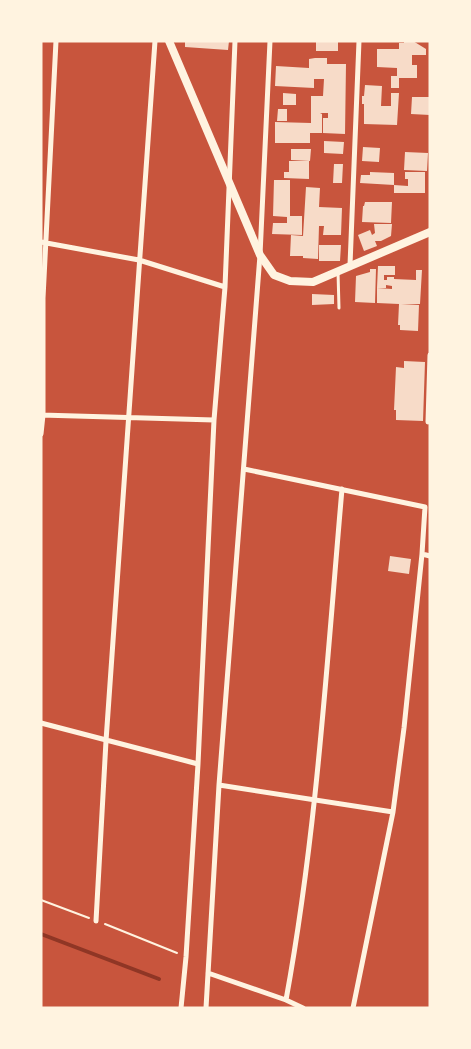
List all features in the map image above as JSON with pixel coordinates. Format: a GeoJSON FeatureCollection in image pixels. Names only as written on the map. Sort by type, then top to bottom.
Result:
{"type":"FeatureCollection","features":[{"type":"Feature","properties":{"kind":"street"},"geometry":{"type":"LineString","coordinates":[[41,434],[43,243],[56,41]]}},
{"type":"Feature","properties":{"kind":"street"},"geometry":{"type":"LineString","coordinates":[[96,921],[138,260],[155,41]]}},
{"type":"Feature","properties":{"kind":"street"},"geometry":{"type":"LineString","coordinates":[[170,41],[260,255],[274,275],[290,281],[313,282],[430,232]]}},
{"type":"Feature","properties":{"kind":"street"},"geometry":{"type":"LineString","coordinates":[[181,1008],[198,764],[214,420],[225,287],[228,181],[236,41]]}},
{"type":"Feature","properties":{"kind":"street"},"geometry":{"type":"LineString","coordinates":[[206,1008],[219,786],[260,255],[270,41]]}},
{"type":"Feature","properties":{"kind":"street"},"geometry":{"type":"LineString","coordinates":[[350,265],[359,41]]}},
{"type":"Feature","properties":{"kind":"street"},"geometry":{"type":"LineString","coordinates":[[43,243],[138,260],[225,287]]}},
{"type":"Feature","properties":{"kind":"street"},"geometry":{"type":"LineString","coordinates":[[428,422],[430,355]]}},
{"type":"Feature","properties":{"kind":"street"},"geometry":{"type":"LineString","coordinates":[[42,415],[214,420]]}},
{"type":"Feature","properties":{"kind":"street"},"geometry":{"type":"LineString","coordinates":[[244,469],[425,507],[404,728],[393,812],[353,1008]]}},
{"type":"Feature","properties":{"kind":"street"},"geometry":{"type":"LineString","coordinates":[[286,1000],[298,931],[315,800],[342,490]]}},
{"type":"Feature","properties":{"kind":"street"},"geometry":{"type":"LineString","coordinates":[[422,554],[430,556]]}},
{"type":"Feature","properties":{"kind":"street"},"geometry":{"type":"LineString","coordinates":[[41,723],[198,764]]}},
{"type":"Feature","properties":{"kind":"street"},"geometry":{"type":"LineString","coordinates":[[219,786],[393,812]]}},
{"type":"Feature","properties":{"kind":"street"},"geometry":{"type":"LineString","coordinates":[[208,973],[286,1000],[303,1008]]}},
{"type":"Feature","properties":{"kind":"lane"},"geometry":{"type":"LineString","coordinates":[[338,271],[339,308]]}},
{"type":"Feature","properties":{"kind":"path"},"geometry":{"type":"LineString","coordinates":[[41,900],[186,957]]}},
{"type":"Feature","properties":{"kind":"building"},"geometry":{"type":"Polygon","coordinates":[[[185,41],[229,41],[228,50],[185,47],[185,41]]]}},
{"type":"Feature","properties":{"kind":"building"},"geometry":{"type":"Polygon","coordinates":[[[316,41],[338,41],[338,51],[316,51],[316,41]]]}},
{"type":"Feature","properties":{"kind":"building"},"geometry":{"type":"Polygon","coordinates":[[[404,41],[413,41],[426,49],[426,55],[412,55],[412,65],[417,65],[417,78],[399,78],[399,88],[391,88],[391,76],[397,76],[397,68],[377,67],[377,49],[399,49],[399,43],[404,43],[404,41]]]}},
{"type":"Feature","properties":{"kind":"building"},"geometry":{"type":"Polygon","coordinates":[[[327,58],[327,64],[346,64],[345,134],[323,133],[323,118],[328,118],[328,113],[320,113],[322,114],[322,133],[310,133],[310,143],[275,143],[275,122],[311,123],[311,96],[323,96],[324,79],[314,79],[314,88],[275,86],[276,66],[309,68],[309,59],[327,58]]]}},
{"type":"Feature","properties":{"kind":"building"},"geometry":{"type":"Polygon","coordinates":[[[365,85],[382,86],[381,106],[391,106],[391,93],[399,93],[397,125],[364,124],[362,96],[364,96],[365,85]]]}},
{"type":"Feature","properties":{"kind":"building"},"geometry":{"type":"Polygon","coordinates":[[[283,93],[296,94],[296,105],[283,105],[283,93]]]}},
{"type":"Feature","properties":{"kind":"building"},"geometry":{"type":"Polygon","coordinates":[[[412,97],[430,97],[430,115],[411,114],[412,97]]]}},
{"type":"Feature","properties":{"kind":"building"},"geometry":{"type":"Polygon","coordinates":[[[278,109],[287,109],[287,121],[277,121],[278,109]]]}},
{"type":"Feature","properties":{"kind":"building"},"geometry":{"type":"Polygon","coordinates":[[[324,141],[344,142],[343,154],[324,153],[324,141]]]}},
{"type":"Feature","properties":{"kind":"building"},"geometry":{"type":"Polygon","coordinates":[[[363,147],[380,148],[379,162],[362,161],[363,147]]]}},
{"type":"Feature","properties":{"kind":"building"},"geometry":{"type":"Polygon","coordinates":[[[291,149],[311,149],[310,161],[291,160],[291,149]]]}},
{"type":"Feature","properties":{"kind":"building"},"geometry":{"type":"Polygon","coordinates":[[[405,152],[428,153],[427,171],[404,170],[405,152]]]}},
{"type":"Feature","properties":{"kind":"building"},"geometry":{"type":"Polygon","coordinates":[[[289,161],[309,161],[309,179],[284,178],[284,172],[289,172],[289,161]]]}},
{"type":"Feature","properties":{"kind":"building"},"geometry":{"type":"Polygon","coordinates":[[[334,164],[343,164],[342,183],[333,183],[334,164]]]}},
{"type":"Feature","properties":{"kind":"building"},"geometry":{"type":"Polygon","coordinates":[[[370,172],[394,173],[394,185],[360,183],[361,175],[370,175],[370,172]]]}},
{"type":"Feature","properties":{"kind":"building"},"geometry":{"type":"Polygon","coordinates":[[[405,172],[425,172],[425,193],[394,193],[394,185],[408,186],[405,172]]]}},
{"type":"Feature","properties":{"kind":"building"},"geometry":{"type":"Polygon","coordinates":[[[274,180],[290,180],[290,216],[302,216],[302,235],[272,234],[273,223],[287,223],[287,217],[273,216],[274,180]]]}},
{"type":"Feature","properties":{"kind":"building"},"geometry":{"type":"Polygon","coordinates":[[[306,187],[320,188],[319,207],[342,208],[341,235],[323,235],[324,226],[319,226],[318,259],[290,256],[291,235],[303,236],[306,187]]]}},
{"type":"Feature","properties":{"kind":"building"},"geometry":{"type":"Polygon","coordinates":[[[365,202],[392,202],[391,223],[362,222],[365,202]]]}},
{"type":"Feature","properties":{"kind":"building"},"geometry":{"type":"Polygon","coordinates":[[[374,224],[392,224],[391,236],[381,241],[375,241],[377,246],[364,251],[358,235],[370,230],[372,235],[375,233],[374,224]]]}},
{"type":"Feature","properties":{"kind":"building"},"geometry":{"type":"Polygon","coordinates":[[[319,245],[341,245],[340,261],[319,261],[319,245]]]}},
{"type":"Feature","properties":{"kind":"building"},"geometry":{"type":"Polygon","coordinates":[[[378,266],[395,266],[395,275],[384,275],[384,280],[387,280],[387,277],[394,277],[394,279],[416,280],[416,270],[422,270],[420,304],[401,304],[419,305],[418,331],[400,330],[400,325],[398,325],[399,304],[377,303],[377,288],[378,266]],[[386,285],[386,288],[377,288],[392,289],[392,286],[386,285]]]}},
{"type":"Feature","properties":{"kind":"building"},"geometry":{"type":"Polygon","coordinates":[[[370,269],[376,269],[375,303],[355,302],[356,276],[370,272],[370,269]]]}},
{"type":"Feature","properties":{"kind":"building"},"geometry":{"type":"Polygon","coordinates":[[[312,294],[334,295],[334,304],[312,305],[312,294]]]}},
{"type":"Feature","properties":{"kind":"building"},"geometry":{"type":"Polygon","coordinates":[[[404,361],[425,362],[423,421],[396,420],[396,410],[394,410],[396,367],[404,368],[404,361]]]}},
{"type":"Feature","properties":{"kind":"building"},"geometry":{"type":"Polygon","coordinates":[[[390,556],[411,559],[409,574],[388,571],[390,556]]]}},
{"type":"Feature","properties":{"kind":"waterway"},"geometry":{"type":"LineString","coordinates":[[41,934],[159,979]]}}]}
